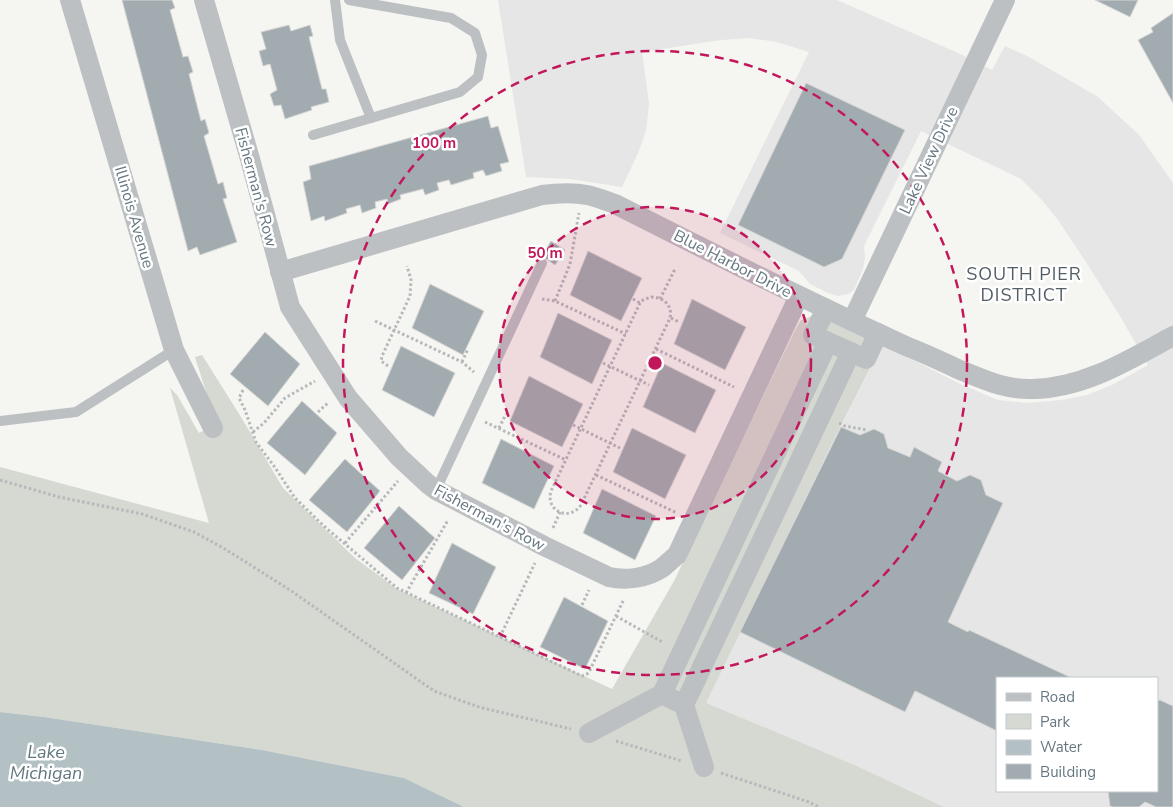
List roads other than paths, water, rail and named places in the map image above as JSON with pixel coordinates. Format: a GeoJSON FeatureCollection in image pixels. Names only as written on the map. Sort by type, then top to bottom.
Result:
{"type":"FeatureCollection","features":[{"type":"Feature","properties":{"kind":"street","name":"Illinois Avenue"},"geometry":{"type":"LineString","coordinates":[[70,0],[174,350],[213,428]]}},
{"type":"Feature","properties":{"kind":"street","name":"Lake View Drive"},"geometry":{"type":"LineString","coordinates":[[852,321],[1005,0]]}},
{"type":"Feature","properties":{"kind":"street","name":"Fisherman's Row"},"geometry":{"type":"LineString","coordinates":[[207,2],[290,307],[348,398],[411,468],[436,490],[544,546],[609,577],[619,579],[641,577],[661,569],[677,555],[799,296]]}},
{"type":"Feature","properties":{"kind":"street","name":"Blue Harbor Drive"},"geometry":{"type":"LineString","coordinates":[[280,272],[542,195],[557,193],[581,194],[615,204],[826,309],[998,386],[1015,389],[1062,386],[1095,376],[1173,336]]}},
{"type":"Feature","properties":{"kind":"street"},"geometry":{"type":"LineString","coordinates":[[826,309],[813,335],[828,342],[866,359],[878,333]]}},
{"type":"Feature","properties":{"kind":"street"},"geometry":{"type":"LineString","coordinates":[[589,733],[662,694],[828,342]]}},
{"type":"Feature","properties":{"kind":"street"},"geometry":{"type":"LineString","coordinates":[[704,767],[684,705],[851,352]]}},
{"type":"Feature","properties":{"kind":"street"},"geometry":{"type":"LineString","coordinates":[[662,694],[684,705]]}},
{"type":"Feature","properties":{"kind":"lane"},"geometry":{"type":"LineString","coordinates":[[335,0],[340,40],[371,118]]}},
{"type":"Feature","properties":{"kind":"lane"},"geometry":{"type":"LineString","coordinates":[[313,135],[460,92],[478,77],[482,55],[475,33],[451,18],[349,0]]}},
{"type":"Feature","properties":{"kind":"lane"},"geometry":{"type":"LineString","coordinates":[[436,490],[542,263]]}},
{"type":"Feature","properties":{"kind":"lane"},"geometry":{"type":"LineString","coordinates":[[0,421],[76,412],[174,350]]}},
{"type":"Feature","properties":{"kind":"water","name":"Lake Michigan"},"geometry":{"type":"Polygon","coordinates":[[[0,712],[262,750],[404,778],[464,807],[0,807],[0,712]]]}},
{"type":"Feature","properties":{"kind":"district","name":"SOUTH PIER DISTRICT"},"geometry":{"type":"Point","coordinates":[1024,284]}}]}
